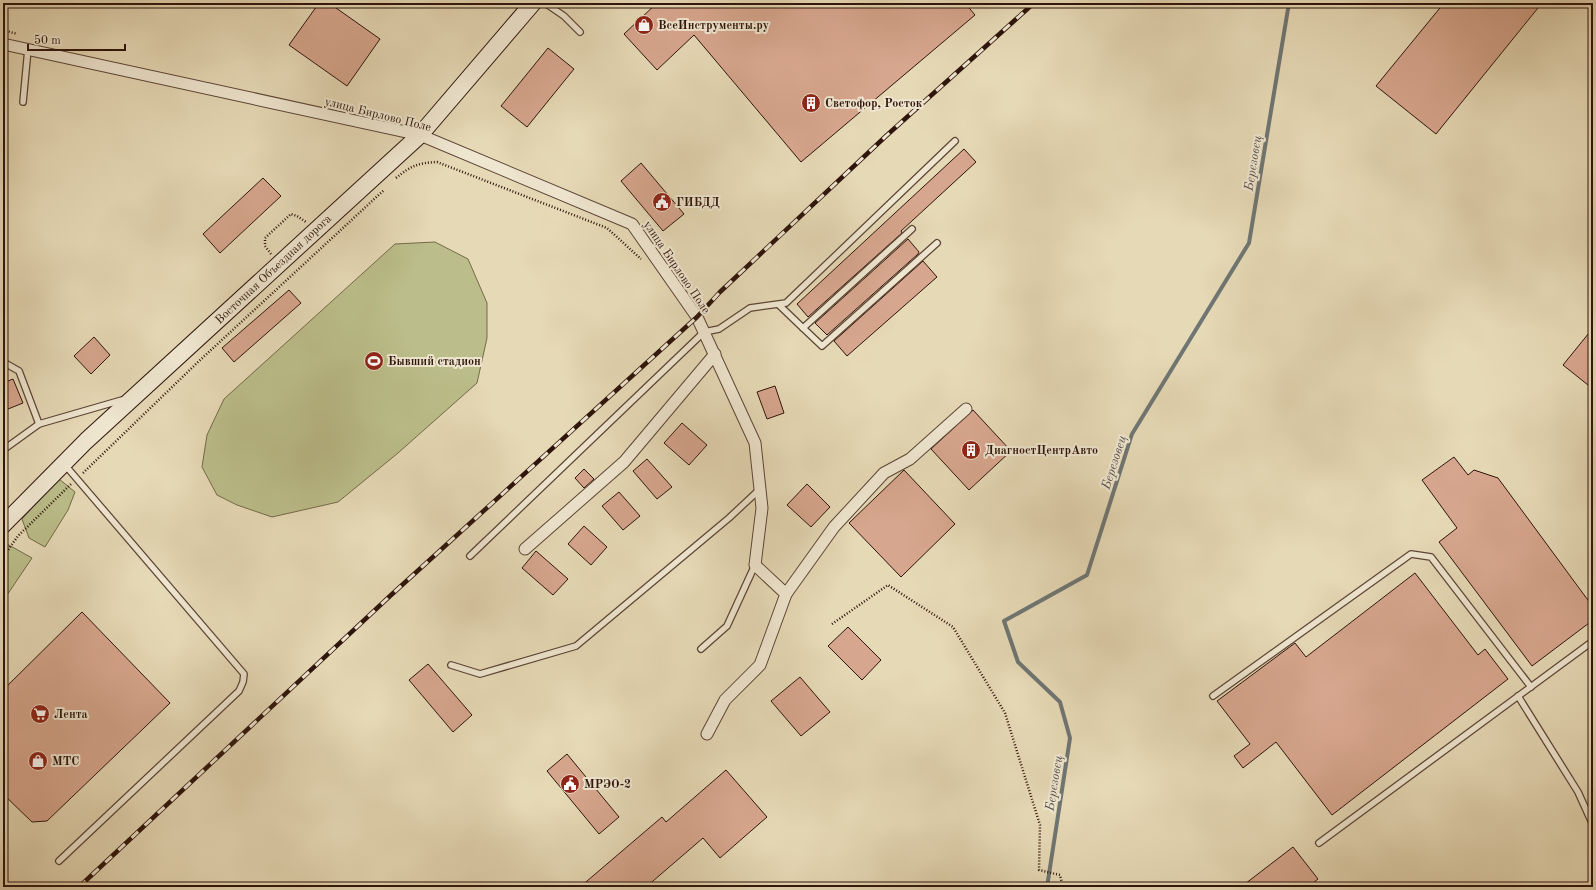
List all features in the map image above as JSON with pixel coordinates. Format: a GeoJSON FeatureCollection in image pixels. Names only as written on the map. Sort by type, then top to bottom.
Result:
{"type":"FeatureCollection","features":[{"type":"Feature","properties":{"kind":"main road","name":"Восточная Объездная дорога"},"geometry":{"type":"LineString","coordinates":[[3,525],[64,463],[134,397],[420,135],[533,3]]}},
{"type":"Feature","properties":{"kind":"street","name":"улица Бирлово Поле"},"geometry":{"type":"LineString","coordinates":[[3,44],[420,135],[632,224],[697,317],[755,443],[762,508],[755,565]]}},
{"type":"Feature","properties":{"kind":"street"},"geometry":{"type":"LineString","coordinates":[[525,549],[624,462],[715,354]]}},
{"type":"Feature","properties":{"kind":"street"},"geometry":{"type":"LineString","coordinates":[[707,734],[725,700],[760,665],[786,594],[834,527],[884,473],[910,459],[966,409]]}},
{"type":"Feature","properties":{"kind":"street"},"geometry":{"type":"LineString","coordinates":[[755,565],[786,594]]}},
{"type":"Feature","properties":{"kind":"lane"},"geometry":{"type":"LineString","coordinates":[[544,3],[564,16],[580,32]]}},
{"type":"Feature","properties":{"kind":"lane"},"geometry":{"type":"LineString","coordinates":[[23,102],[28,49]]}},
{"type":"Feature","properties":{"kind":"lane"},"geometry":{"type":"LineString","coordinates":[[470,556],[704,332],[719,329],[750,308],[786,303],[955,141]]}},
{"type":"Feature","properties":{"kind":"lane"},"geometry":{"type":"LineString","coordinates":[[803,328],[912,229]]}},
{"type":"Feature","properties":{"kind":"lane"},"geometry":{"type":"LineString","coordinates":[[779,305],[822,346],[937,243]]}},
{"type":"Feature","properties":{"kind":"lane"},"geometry":{"type":"LineString","coordinates":[[3,362],[19,371],[39,424]]}},
{"type":"Feature","properties":{"kind":"lane"},"geometry":{"type":"LineString","coordinates":[[3,450],[39,424],[134,397]]}},
{"type":"Feature","properties":{"kind":"lane"},"geometry":{"type":"LineString","coordinates":[[59,861],[239,691],[244,678],[241,668],[64,463]]}},
{"type":"Feature","properties":{"kind":"lane"},"geometry":{"type":"LineString","coordinates":[[451,666],[480,674],[576,646],[729,518],[761,488]]}},
{"type":"Feature","properties":{"kind":"lane"},"geometry":{"type":"LineString","coordinates":[[1213,696],[1411,554],[1430,557],[1531,687]]}},
{"type":"Feature","properties":{"kind":"lane"},"geometry":{"type":"LineString","coordinates":[[701,649],[727,626],[755,565]]}},
{"type":"Feature","properties":{"kind":"lane"},"geometry":{"type":"LineString","coordinates":[[1319,843],[1593,640]]}},
{"type":"Feature","properties":{"kind":"lane"},"geometry":{"type":"LineString","coordinates":[[1518,696],[1578,792],[1593,825]]}},
{"type":"Feature","properties":{"kind":"path"},"geometry":{"type":"LineString","coordinates":[[391,183],[410,167],[421,163],[437,162],[607,228],[645,263]]}},
{"type":"Feature","properties":{"kind":"path"},"geometry":{"type":"LineString","coordinates":[[3,557],[18,536],[198,362],[385,188]]}},
{"type":"Feature","properties":{"kind":"path"},"geometry":{"type":"LineString","coordinates":[[280,263],[268,250],[265,238],[285,218],[291,214],[297,216],[316,230]]}},
{"type":"Feature","properties":{"kind":"path"},"geometry":{"type":"LineString","coordinates":[[832,624],[888,585],[953,627],[1005,713],[1040,825],[1039,870],[1060,875],[1063,887]]}},
{"type":"Feature","properties":{"kind":"green space","name":"Бывший стадион"},"geometry":{"type":"Polygon","coordinates":[[[435,242],[468,259],[487,303],[487,338],[477,383],[398,453],[338,502],[272,517],[237,505],[217,495],[202,467],[207,435],[224,399],[395,244],[435,242]]]}},
{"type":"Feature","properties":{"kind":"green space"},"geometry":{"type":"Polygon","coordinates":[[[59,479],[75,492],[68,510],[45,547],[29,538],[22,519],[59,479]]]}},
{"type":"Feature","properties":{"kind":"green space"},"geometry":{"type":"Polygon","coordinates":[[[7,544],[32,558],[3,601],[3,550],[7,544]]]}},
{"type":"Feature","properties":{"kind":"building"},"geometry":{"type":"Polygon","coordinates":[[[319,3],[329,3],[380,39],[347,86],[289,45],[319,3]]]}},
{"type":"Feature","properties":{"kind":"building","name":"Светофор, Росток"},"geometry":{"type":"Polygon","coordinates":[[[657,3],[965,3],[975,15],[801,162],[694,35],[657,70],[624,34],[657,3]]]}},
{"type":"Feature","properties":{"kind":"building"},"geometry":{"type":"Polygon","coordinates":[[[1444,3],[1542,3],[1436,134],[1376,86],[1444,3]]]}},
{"type":"Feature","properties":{"kind":"building"},"geometry":{"type":"Polygon","coordinates":[[[548,48],[574,69],[527,127],[501,106],[548,48]]]}},
{"type":"Feature","properties":{"kind":"building"},"geometry":{"type":"Polygon","coordinates":[[[964,149],[976,162],[901,231],[902,233],[808,317],[797,304],[964,149]]]}},
{"type":"Feature","properties":{"kind":"building"},"geometry":{"type":"Polygon","coordinates":[[[641,163],[684,214],[663,231],[621,181],[641,163]]]}},
{"type":"Feature","properties":{"kind":"building"},"geometry":{"type":"Polygon","coordinates":[[[263,178],[281,196],[220,253],[203,234],[263,178]]]}},
{"type":"Feature","properties":{"kind":"building"},"geometry":{"type":"Polygon","coordinates":[[[908,239],[919,252],[918,254],[827,335],[815,323],[908,239]]]}},
{"type":"Feature","properties":{"kind":"building"},"geometry":{"type":"Polygon","coordinates":[[[923,261],[937,277],[847,356],[834,341],[923,261]]]}},
{"type":"Feature","properties":{"kind":"building"},"geometry":{"type":"Polygon","coordinates":[[[289,290],[301,303],[234,362],[222,348],[289,290]]]}},
{"type":"Feature","properties":{"kind":"building"},"geometry":{"type":"Polygon","coordinates":[[[1593,328],[1593,389],[1563,365],[1593,328]]]}},
{"type":"Feature","properties":{"kind":"building"},"geometry":{"type":"Polygon","coordinates":[[[94,337],[110,355],[91,374],[74,356],[94,337]]]}},
{"type":"Feature","properties":{"kind":"building"},"geometry":{"type":"Polygon","coordinates":[[[13,379],[23,403],[3,411],[3,383],[13,379]]]}},
{"type":"Feature","properties":{"kind":"building"},"geometry":{"type":"Polygon","coordinates":[[[775,386],[784,413],[767,419],[757,392],[775,386]]]}},
{"type":"Feature","properties":{"kind":"building","name":"ДиагностЦентрАвто"},"geometry":{"type":"Polygon","coordinates":[[[973,410],[1011,451],[969,490],[931,449],[973,410]]]}},
{"type":"Feature","properties":{"kind":"building"},"geometry":{"type":"Polygon","coordinates":[[[682,423],[707,445],[689,465],[664,443],[682,423]]]}},
{"type":"Feature","properties":{"kind":"building"},"geometry":{"type":"Polygon","coordinates":[[[1454,457],[1468,475],[1474,470],[1498,478],[1593,607],[1593,620],[1532,666],[1439,542],[1457,528],[1422,480],[1454,457]]]}},
{"type":"Feature","properties":{"kind":"building"},"geometry":{"type":"Polygon","coordinates":[[[647,459],[672,487],[657,499],[633,471],[647,459]]]}},
{"type":"Feature","properties":{"kind":"building"},"geometry":{"type":"Polygon","coordinates":[[[584,469],[594,479],[584,488],[575,478],[584,469]]]}},
{"type":"Feature","properties":{"kind":"building"},"geometry":{"type":"Polygon","coordinates":[[[904,470],[955,524],[901,577],[849,523],[904,470]]]}},
{"type":"Feature","properties":{"kind":"building"},"geometry":{"type":"Polygon","coordinates":[[[807,484],[830,507],[811,527],[787,505],[807,484]]]}},
{"type":"Feature","properties":{"kind":"building"},"geometry":{"type":"Polygon","coordinates":[[[619,492],[640,516],[623,530],[602,506],[619,492]]]}},
{"type":"Feature","properties":{"kind":"building"},"geometry":{"type":"Polygon","coordinates":[[[584,526],[607,547],[591,565],[568,544],[584,526]]]}},
{"type":"Feature","properties":{"kind":"building"},"geometry":{"type":"Polygon","coordinates":[[[536,551],[568,579],[553,595],[522,568],[536,551]]]}},
{"type":"Feature","properties":{"kind":"building"},"geometry":{"type":"Polygon","coordinates":[[[1415,573],[1478,655],[1485,649],[1508,679],[1332,815],[1276,742],[1243,768],[1234,756],[1250,744],[1217,701],[1295,643],[1306,657],[1415,573]]]}},
{"type":"Feature","properties":{"kind":"building"},"geometry":{"type":"Polygon","coordinates":[[[82,612],[170,703],[47,821],[32,822],[3,794],[3,690],[82,612]]]}},
{"type":"Feature","properties":{"kind":"building"},"geometry":{"type":"Polygon","coordinates":[[[848,627],[881,660],[862,680],[828,646],[848,627]]]}},
{"type":"Feature","properties":{"kind":"building"},"geometry":{"type":"Polygon","coordinates":[[[428,664],[472,715],[453,732],[409,680],[428,664]]]}},
{"type":"Feature","properties":{"kind":"building"},"geometry":{"type":"Polygon","coordinates":[[[800,677],[830,712],[801,736],[771,701],[800,677]]]}},
{"type":"Feature","properties":{"kind":"building"},"geometry":{"type":"Polygon","coordinates":[[[567,754],[619,817],[599,834],[547,771],[567,754]]]}},
{"type":"Feature","properties":{"kind":"building"},"geometry":{"type":"Polygon","coordinates":[[[726,770],[767,817],[720,858],[703,838],[646,887],[580,887],[662,817],[666,822],[726,770]]]}},
{"type":"Feature","properties":{"kind":"building"},"geometry":{"type":"Polygon","coordinates":[[[1293,847],[1318,879],[1308,887],[1241,887],[1293,847]]]}},
{"type":"Feature","properties":{"kind":"waterway","name":"Березовец"},"geometry":{"type":"LineString","coordinates":[[1047,887],[1070,738],[1060,702],[1018,662],[1004,621],[1087,575],[1132,434],[1249,243],[1289,3]]}},
{"type":"Feature","properties":{"kind":"railway"},"geometry":{"type":"LineString","coordinates":[[79,887],[390,596],[697,317],[720,292],[886,136],[1034,3]]}},
{"type":"Feature","properties":{"kind":"place","name":"ВсеИнструменты.ру"},"geometry":{"type":"Point","coordinates":[644,25]}},
{"type":"Feature","properties":{"kind":"place","name":"Светофор, Росток"},"geometry":{"type":"Point","coordinates":[811,103]}},
{"type":"Feature","properties":{"kind":"place","name":"ГИБДД"},"geometry":{"type":"Point","coordinates":[662,202]}},
{"type":"Feature","properties":{"kind":"place","name":"Бывший стадион"},"geometry":{"type":"Point","coordinates":[374,361]}},
{"type":"Feature","properties":{"kind":"place","name":"ДиагностЦентрАвто"},"geometry":{"type":"Point","coordinates":[971,450]}},
{"type":"Feature","properties":{"kind":"place","name":"Лента"},"geometry":{"type":"Point","coordinates":[40,714]}},
{"type":"Feature","properties":{"kind":"place","name":"МТС"},"geometry":{"type":"Point","coordinates":[38,761]}},
{"type":"Feature","properties":{"kind":"place","name":"МРЭО-2"},"geometry":{"type":"Point","coordinates":[570,784]}}]}
